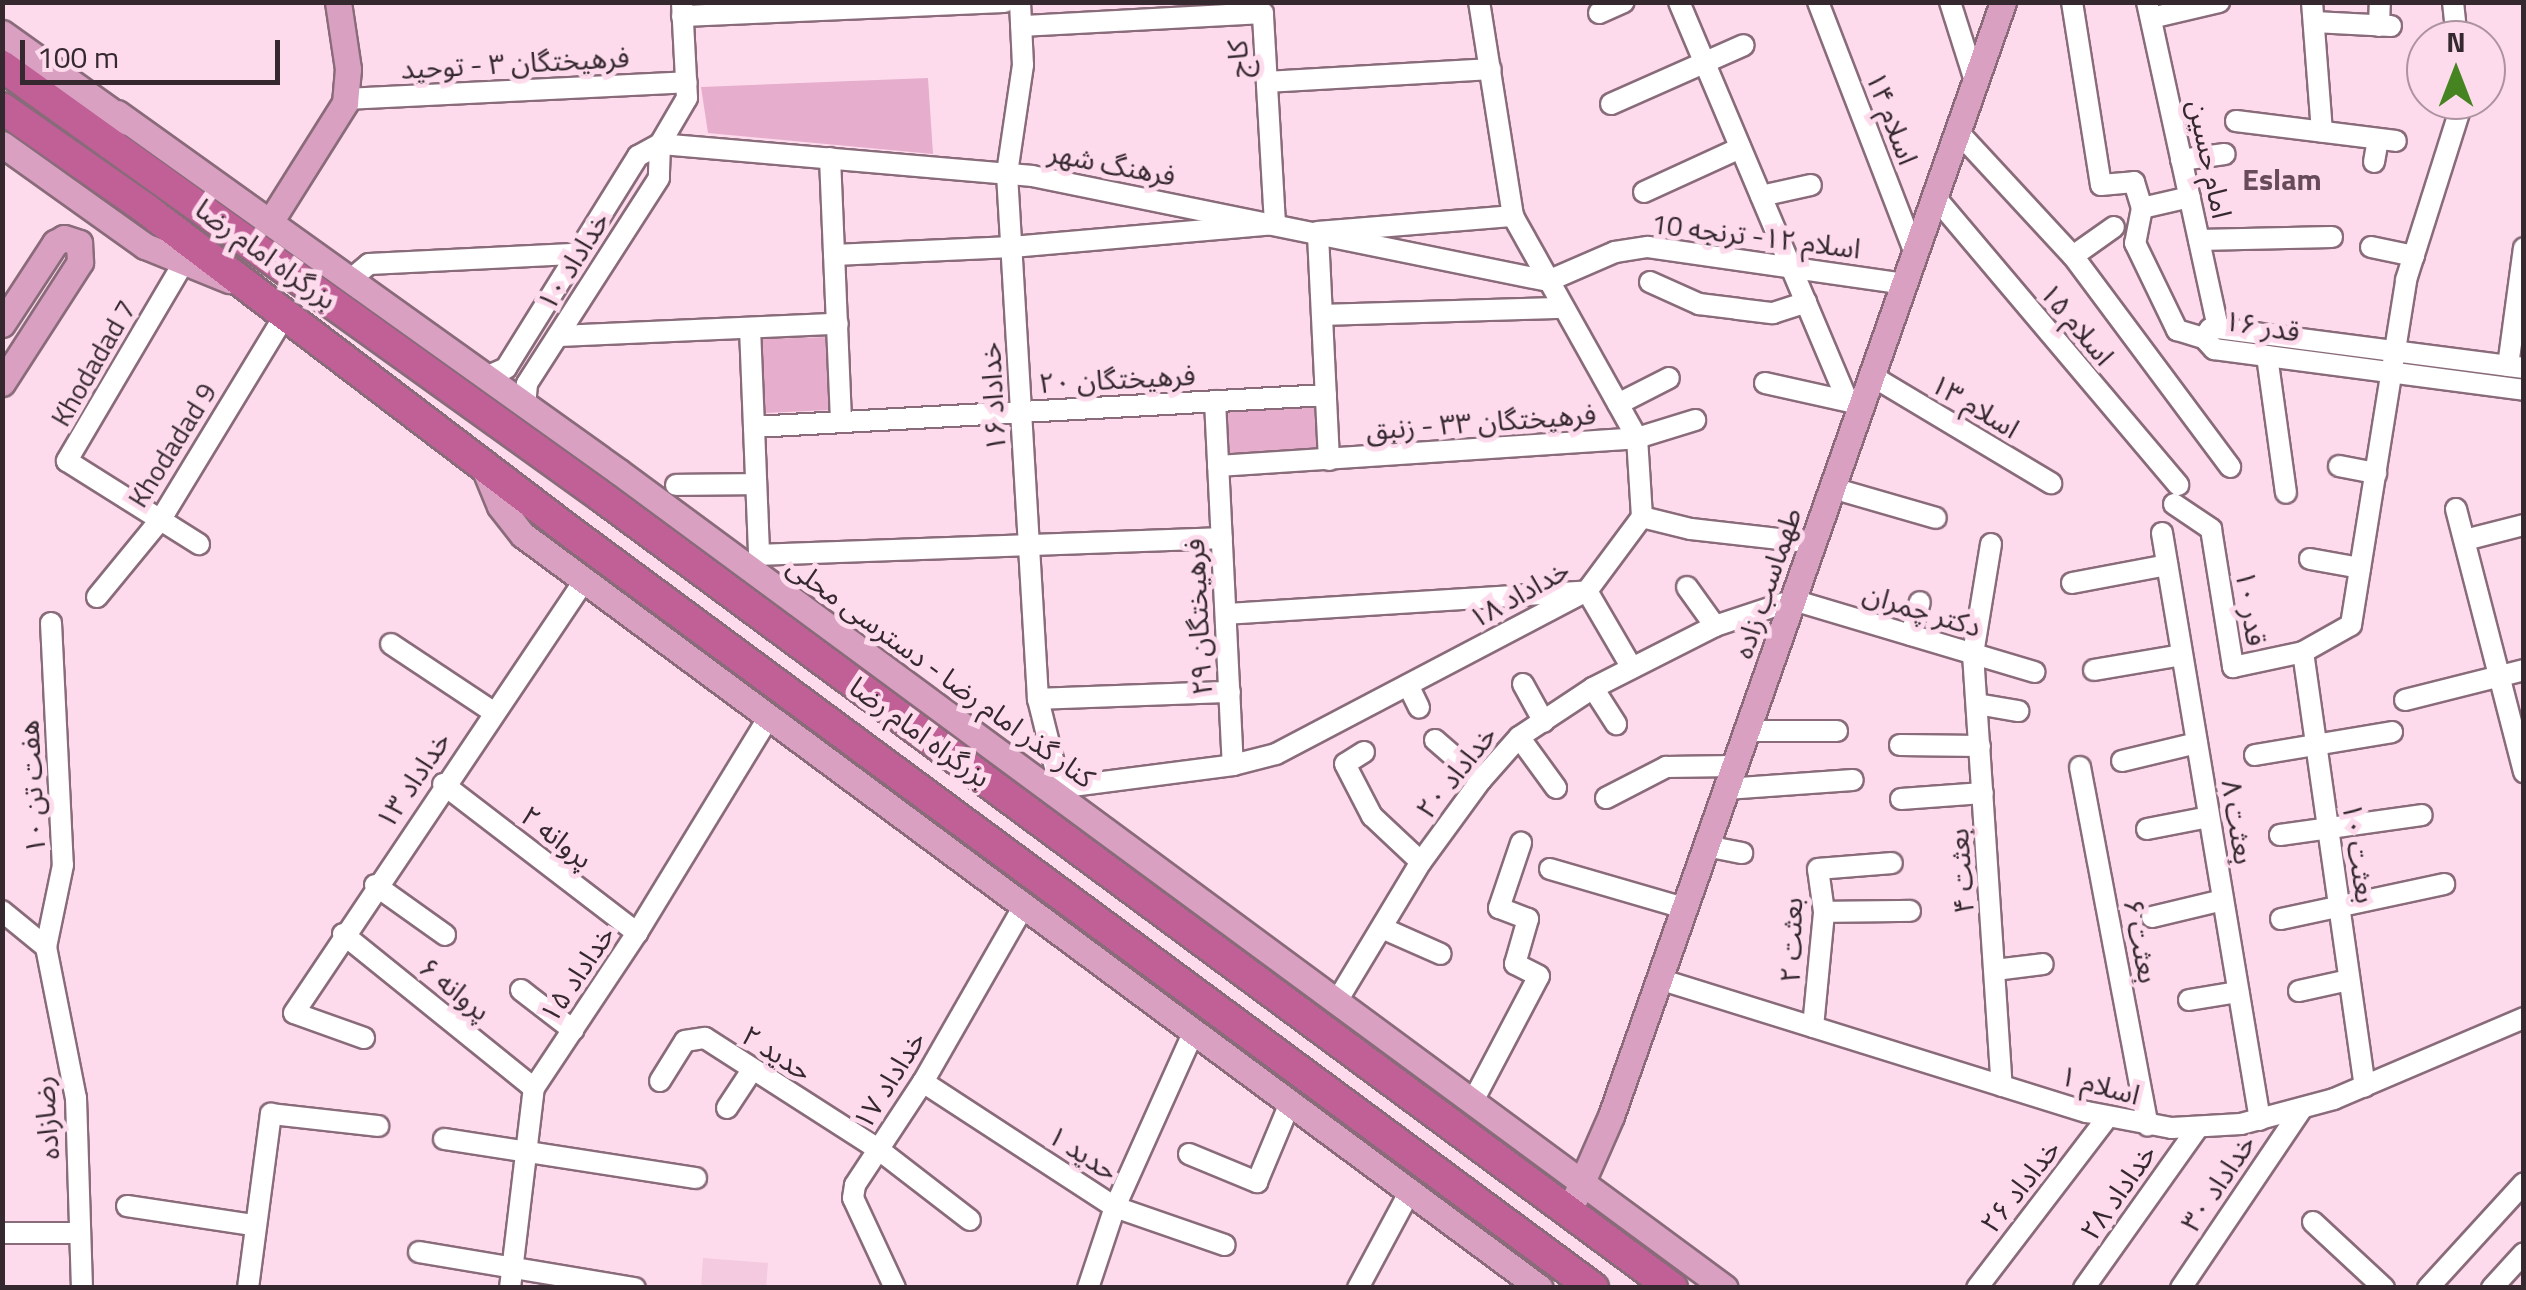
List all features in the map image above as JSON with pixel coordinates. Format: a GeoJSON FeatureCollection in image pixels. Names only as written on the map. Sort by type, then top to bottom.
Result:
{"type":"FeatureCollection","features":[{"type":"Feature","properties":{"kind":"highway","name":"بزرگراه امام رضا"},"geometry":{"type":"LineString","coordinates":[[2,66],[384,339],[1672,1288]]}},
{"type":"Feature","properties":{"kind":"highway","name":"بزرگراه امام رضا"},"geometry":{"type":"LineString","coordinates":[[2,108],[135,220],[249,288],[1593,1288]]}},
{"type":"Feature","properties":{"kind":"main road"},"geometry":{"type":"LineString","coordinates":[[270,222],[336,124],[346,99],[348,69],[338,2]]}},
{"type":"Feature","properties":{"kind":"main road","name":"طهماسب زاده"},"geometry":{"type":"LineString","coordinates":[[1567,1210],[1585,1184],[1659,979],[1832,488],[1854,403],[1872,376],[2003,2]]}},
{"type":"Feature","properties":{"kind":"main road"},"geometry":{"type":"LineString","coordinates":[[2,33],[117,113],[273,259]]}},
{"type":"Feature","properties":{"kind":"main road","name":"کنار گذر امام رضا - دسترسی محلی"},"geometry":{"type":"LineString","coordinates":[[117,113],[1054,788],[1725,1288]]}},
{"type":"Feature","properties":{"kind":"main road"},"geometry":{"type":"LineString","coordinates":[[2,144],[135,220],[146,246],[249,288]]}},
{"type":"Feature","properties":{"kind":"main road"},"geometry":{"type":"LineString","coordinates":[[2,383],[99,233],[135,220]]}},
{"type":"Feature","properties":{"kind":"main road"},"geometry":{"type":"LineString","coordinates":[[2,324],[59,240],[69,238],[78,243],[80,262]]}},
{"type":"Feature","properties":{"kind":"main road"},"geometry":{"type":"LineString","coordinates":[[384,339],[469,383],[578,461],[638,486]]}},
{"type":"Feature","properties":{"kind":"main road"},"geometry":{"type":"LineString","coordinates":[[484,466],[500,506],[516,528],[1540,1288]]}},
{"type":"Feature","properties":{"kind":"main road"},"geometry":{"type":"LineString","coordinates":[[881,800],[977,832]]}},
{"type":"Feature","properties":{"kind":"main road"},"geometry":{"type":"LineString","coordinates":[[1085,951],[1102,924]]}},
{"type":"Feature","properties":{"kind":"main road"},"geometry":{"type":"LineString","coordinates":[[1257,942],[1302,1014]]}},
{"type":"Feature","properties":{"kind":"street"},"geometry":{"type":"LineString","coordinates":[[682,9],[1005,2]]}},
{"type":"Feature","properties":{"kind":"street","name":"خداداد ۱۶"},"geometry":{"type":"LineString","coordinates":[[1020,2],[1022,65],[1007,174],[1038,699],[1054,788]]}},
{"type":"Feature","properties":{"kind":"street"},"geometry":{"type":"LineString","coordinates":[[1479,2],[1513,216],[1636,438],[1642,517],[1691,528],[1813,543]]}},
{"type":"Feature","properties":{"kind":"street"},"geometry":{"type":"LineString","coordinates":[[1600,13],[1624,2]]}},
{"type":"Feature","properties":{"kind":"street"},"geometry":{"type":"LineString","coordinates":[[1678,2],[1790,266],[1854,403]]}},
{"type":"Feature","properties":{"kind":"street","name":"اسلام ۱۴"},"geometry":{"type":"LineString","coordinates":[[1818,2],[1915,252]]}},
{"type":"Feature","properties":{"kind":"street"},"geometry":{"type":"LineString","coordinates":[[1950,2],[1975,83]]}},
{"type":"Feature","properties":{"kind":"street"},"geometry":{"type":"LineString","coordinates":[[2072,2],[2102,185],[2134,182],[2142,208],[2135,243],[2177,330],[2211,333]]}},
{"type":"Feature","properties":{"kind":"street"},"geometry":{"type":"LineString","coordinates":[[2322,132],[2313,12],[2385,26],[2380,2]]}},
{"type":"Feature","properties":{"kind":"street"},"geometry":{"type":"LineString","coordinates":[[2149,10],[2206,4]]}},
{"type":"Feature","properties":{"kind":"street","name":"خداداد ۱۰"},"geometry":{"type":"LineString","coordinates":[[486,377],[506,368],[638,156],[660,144],[686,106],[682,9]]}},
{"type":"Feature","properties":{"kind":"street","name":"امام حسین"},"geometry":{"type":"LineString","coordinates":[[2149,10],[2199,240],[2211,333]]}},
{"type":"Feature","properties":{"kind":"street","name":"کاج"},"geometry":{"type":"LineString","coordinates":[[1021,26],[1263,14],[1275,224]]}},
{"type":"Feature","properties":{"kind":"street"},"geometry":{"type":"LineString","coordinates":[[1610,104],[1744,45]]}},
{"type":"Feature","properties":{"kind":"street"},"geometry":{"type":"LineString","coordinates":[[1267,82],[1492,69]]}},
{"type":"Feature","properties":{"kind":"street","name":"فرهیختگان ۳ - توحید"},"geometry":{"type":"LineString","coordinates":[[346,99],[686,82]]}},
{"type":"Feature","properties":{"kind":"street"},"geometry":{"type":"LineString","coordinates":[[2303,652],[2351,625],[2414,256],[2457,120]]}},
{"type":"Feature","properties":{"kind":"street"},"geometry":{"type":"LineString","coordinates":[[2236,122],[2387,140],[2374,162]]}},
{"type":"Feature","properties":{"kind":"street"},"geometry":{"type":"LineString","coordinates":[[1958,132],[2072,256],[2230,468]]}},
{"type":"Feature","properties":{"kind":"street","name":"خداداد ۱۰"},"geometry":{"type":"LineString","coordinates":[[525,405],[524,389],[659,178],[660,144]]}},
{"type":"Feature","properties":{"kind":"street","name":"فرهنگ شهر"},"geometry":{"type":"LineString","coordinates":[[660,144],[1007,174],[1318,232],[1548,281]]}},
{"type":"Feature","properties":{"kind":"street"},"geometry":{"type":"LineString","coordinates":[[1644,192],[1740,148]]}},
{"type":"Feature","properties":{"kind":"street"},"geometry":{"type":"LineString","coordinates":[[2182,160],[2225,154]]}},
{"type":"Feature","properties":{"kind":"street"},"geometry":{"type":"LineString","coordinates":[[830,158],[842,422]]}},
{"type":"Feature","properties":{"kind":"street"},"geometry":{"type":"LineString","coordinates":[[1761,196],[1811,184]]}},
{"type":"Feature","properties":{"kind":"street","name":"اسلام ۱۵"},"geometry":{"type":"LineString","coordinates":[[1935,197],[2176,495]]}},
{"type":"Feature","properties":{"kind":"street"},"geometry":{"type":"LineString","coordinates":[[2142,208],[2190,197]]}},
{"type":"Feature","properties":{"kind":"street"},"geometry":{"type":"LineString","coordinates":[[1329,460],[1318,232],[1513,216]]}},
{"type":"Feature","properties":{"kind":"street"},"geometry":{"type":"LineString","coordinates":[[834,256],[1012,247],[1275,224]]}},
{"type":"Feature","properties":{"kind":"street"},"geometry":{"type":"LineString","coordinates":[[2072,256],[2114,227]]}},
{"type":"Feature","properties":{"kind":"street"},"geometry":{"type":"LineString","coordinates":[[2199,240],[2332,237]]}},
{"type":"Feature","properties":{"kind":"street"},"geometry":{"type":"LineString","coordinates":[[2371,246],[2414,256]]}},
{"type":"Feature","properties":{"kind":"street","name":"اسلام ۱۲- ترنجه 10"},"geometry":{"type":"LineString","coordinates":[[1548,281],[1615,252],[1648,247],[1904,284]]}},
{"type":"Feature","properties":{"kind":"street"},"geometry":{"type":"LineString","coordinates":[[2394,362],[2516,367],[2524,248]]}},
{"type":"Feature","properties":{"kind":"street"},"geometry":{"type":"LineString","coordinates":[[350,280],[369,264],[577,254]]}},
{"type":"Feature","properties":{"kind":"street","name":"Khodadad 7"},"geometry":{"type":"LineString","coordinates":[[184,262],[67,461],[199,544]]}},
{"type":"Feature","properties":{"kind":"street"},"geometry":{"type":"LineString","coordinates":[[1650,282],[1699,304],[1738,309],[1773,313],[1806,302]]}},
{"type":"Feature","properties":{"kind":"street"},"geometry":{"type":"LineString","coordinates":[[1322,315],[1563,308]]}},
{"type":"Feature","properties":{"kind":"street","name":"Khodadad 9"},"geometry":{"type":"LineString","coordinates":[[97,597],[161,519],[285,315]]}},
{"type":"Feature","properties":{"kind":"street"},"geometry":{"type":"LineString","coordinates":[[558,336],[838,324]]}},
{"type":"Feature","properties":{"kind":"street"},"geometry":{"type":"LineString","coordinates":[[750,328],[759,554],[1222,538]]}},
{"type":"Feature","properties":{"kind":"street","name":"قدر ۱۶"},"geometry":{"type":"LineString","coordinates":[[2211,333],[2394,362],[2267,356],[2214,349],[2211,333]]}},
{"type":"Feature","properties":{"kind":"street"},"geometry":{"type":"LineString","coordinates":[[2267,356],[2286,493]]}},
{"type":"Feature","properties":{"kind":"street"},"geometry":{"type":"LineString","coordinates":[[2394,362],[2524,390]]}},
{"type":"Feature","properties":{"kind":"street","name":"اسلام ۱۳"},"geometry":{"type":"LineString","coordinates":[[1872,376],[2051,483]]}},
{"type":"Feature","properties":{"kind":"street"},"geometry":{"type":"LineString","coordinates":[[1618,404],[1668,378]]}},
{"type":"Feature","properties":{"kind":"street"},"geometry":{"type":"LineString","coordinates":[[1765,384],[1854,403]]}},
{"type":"Feature","properties":{"kind":"street","name":"فرهیختگان ۲۰"},"geometry":{"type":"LineString","coordinates":[[754,427],[1326,395]]}},
{"type":"Feature","properties":{"kind":"street","name":"فرهیختگان ۲۹"},"geometry":{"type":"LineString","coordinates":[[1215,402],[1234,765]]}},
{"type":"Feature","properties":{"kind":"street","name":"فرهیختگان ۳۳ - زنبق"},"geometry":{"type":"LineString","coordinates":[[1218,466],[1636,438],[1695,420]]}},
{"type":"Feature","properties":{"kind":"street"},"geometry":{"type":"LineString","coordinates":[[2339,466],[2376,473]]}},
{"type":"Feature","properties":{"kind":"street"},"geometry":{"type":"LineString","coordinates":[[676,485],[756,484]]}},
{"type":"Feature","properties":{"kind":"street"},"geometry":{"type":"LineString","coordinates":[[1832,488],[1936,518]]}},
{"type":"Feature","properties":{"kind":"street","name":"قدر ۱۰"},"geometry":{"type":"LineString","coordinates":[[2176,495],[2210,529],[2233,667],[2303,652]]}},
{"type":"Feature","properties":{"kind":"street"},"geometry":{"type":"LineString","coordinates":[[2456,509],[2524,772]]}},
{"type":"Feature","properties":{"kind":"street","name":"خداداد ۱۸"},"geometry":{"type":"LineString","coordinates":[[1054,788],[1234,765],[1276,754],[1587,591],[1642,517]]}},
{"type":"Feature","properties":{"kind":"street"},"geometry":{"type":"LineString","coordinates":[[2464,540],[2524,525]]}},
{"type":"Feature","properties":{"kind":"street","name":"بعثت ۸"},"geometry":{"type":"LineString","coordinates":[[2162,534],[2260,1120]]}},
{"type":"Feature","properties":{"kind":"street","name":"بعثت ۴"},"geometry":{"type":"LineString","coordinates":[[1991,544],[1973,654],[2002,1086]]}},
{"type":"Feature","properties":{"kind":"street"},"geometry":{"type":"LineString","coordinates":[[2310,560],[2360,568]]}},
{"type":"Feature","properties":{"kind":"street"},"geometry":{"type":"LineString","coordinates":[[2072,583],[2167,565]]}},
{"type":"Feature","properties":{"kind":"street","name":"خداداد ۱۳"},"geometry":{"type":"LineString","coordinates":[[364,1038],[294,1013],[342,934],[584,580]]}},
{"type":"Feature","properties":{"kind":"street"},"geometry":{"type":"LineString","coordinates":[[1687,587],[1715,626]]}},
{"type":"Feature","properties":{"kind":"street"},"geometry":{"type":"LineString","coordinates":[[1226,614],[1587,591],[1632,668]]}},
{"type":"Feature","properties":{"kind":"street","name":"خداداد ۲۰"},"geometry":{"type":"LineString","coordinates":[[1337,1001],[1421,862],[1481,780],[1519,737],[1593,688],[1715,626],[1792,600]]}},
{"type":"Feature","properties":{"kind":"street","name":"دکتر چمران"},"geometry":{"type":"LineString","coordinates":[[1792,600],[2035,672]]}},
{"type":"Feature","properties":{"kind":"street"},"geometry":{"type":"LineString","coordinates":[[1911,635],[1920,602]]}},
{"type":"Feature","properties":{"kind":"street","name":"هفت تن ۱۰"},"geometry":{"type":"LineString","coordinates":[[46,947],[64,865],[51,623]]}},
{"type":"Feature","properties":{"kind":"street"},"geometry":{"type":"LineString","coordinates":[[391,644],[492,711]]}},
{"type":"Feature","properties":{"kind":"street","name":"بعثت ۱۰"},"geometry":{"type":"LineString","coordinates":[[2303,652],[2365,1087]]}},
{"type":"Feature","properties":{"kind":"street"},"geometry":{"type":"LineString","coordinates":[[2094,670],[2182,655]]}},
{"type":"Feature","properties":{"kind":"street"},"geometry":{"type":"LineString","coordinates":[[2405,700],[2524,670]]}},
{"type":"Feature","properties":{"kind":"street"},"geometry":{"type":"LineString","coordinates":[[1523,684],[1544,722]]}},
{"type":"Feature","properties":{"kind":"street"},"geometry":{"type":"LineString","coordinates":[[1408,685],[1419,708]]}},
{"type":"Feature","properties":{"kind":"street"},"geometry":{"type":"LineString","coordinates":[[1593,688],[1616,724]]}},
{"type":"Feature","properties":{"kind":"street"},"geometry":{"type":"LineString","coordinates":[[1038,699],[1230,692]]}},
{"type":"Feature","properties":{"kind":"street"},"geometry":{"type":"LineString","coordinates":[[1978,704],[2018,712]]}},
{"type":"Feature","properties":{"kind":"street","name":"خداداد ۱۵"},"geometry":{"type":"LineString","coordinates":[[511,1278],[534,1088],[636,933],[769,717]]}},
{"type":"Feature","properties":{"kind":"street"},"geometry":{"type":"LineString","coordinates":[[1746,732],[1836,730]]}},
{"type":"Feature","properties":{"kind":"street"},"geometry":{"type":"LineString","coordinates":[[2255,755],[2392,732]]}},
{"type":"Feature","properties":{"kind":"street"},"geometry":{"type":"LineString","coordinates":[[1519,737],[1556,788]]}},
{"type":"Feature","properties":{"kind":"street"},"geometry":{"type":"LineString","coordinates":[[1435,740],[1481,780]]}},
{"type":"Feature","properties":{"kind":"street"},"geometry":{"type":"LineString","coordinates":[[2122,761],[2197,743]]}},
{"type":"Feature","properties":{"kind":"street"},"geometry":{"type":"LineString","coordinates":[[1900,745],[1980,746]]}},
{"type":"Feature","properties":{"kind":"street"},"geometry":{"type":"LineString","coordinates":[[1364,752],[1345,764],[1372,816],[1421,862]]}},
{"type":"Feature","properties":{"kind":"street"},"geometry":{"type":"LineString","coordinates":[[1606,798],[1666,766],[1730,778],[1853,780]]}},
{"type":"Feature","properties":{"kind":"street","name":"بعثت ۶"},"geometry":{"type":"LineString","coordinates":[[2080,767],[2148,1126]]}},
{"type":"Feature","properties":{"kind":"street","name":"پروانه ۲"},"geometry":{"type":"LineString","coordinates":[[443,784],[636,933]]}},
{"type":"Feature","properties":{"kind":"street"},"geometry":{"type":"LineString","coordinates":[[1901,799],[1983,794]]}},
{"type":"Feature","properties":{"kind":"street"},"geometry":{"type":"LineString","coordinates":[[2280,835],[2422,814]]}},
{"type":"Feature","properties":{"kind":"street"},"geometry":{"type":"LineString","coordinates":[[2147,829],[2209,818]]}},
{"type":"Feature","properties":{"kind":"street"},"geometry":{"type":"LineString","coordinates":[[1473,1102],[1539,976],[1516,964],[1528,919],[1500,908],[1521,843]]}},
{"type":"Feature","properties":{"kind":"street"},"geometry":{"type":"LineString","coordinates":[[1706,846],[1742,853]]}},
{"type":"Feature","properties":{"kind":"street","name":"بعثت ۲"},"geometry":{"type":"LineString","coordinates":[[1813,1027],[1824,912],[1818,869],[1892,863]]}},
{"type":"Feature","properties":{"kind":"street"},"geometry":{"type":"LineString","coordinates":[[1550,869],[1684,908]]}},
{"type":"Feature","properties":{"kind":"street"},"geometry":{"type":"LineString","coordinates":[[2281,919],[2444,884]]}},
{"type":"Feature","properties":{"kind":"street"},"geometry":{"type":"LineString","coordinates":[[375,885],[445,935]]}},
{"type":"Feature","properties":{"kind":"street"},"geometry":{"type":"LineString","coordinates":[[2152,917],[2223,900]]}},
{"type":"Feature","properties":{"kind":"street","name":"خداداد ۱۷"},"geometry":{"type":"LineString","coordinates":[[895,1288],[853,1198],[855,1184],[923,1082],[1024,906]]}},
{"type":"Feature","properties":{"kind":"street"},"geometry":{"type":"LineString","coordinates":[[2,911],[46,947]]}},
{"type":"Feature","properties":{"kind":"street"},"geometry":{"type":"LineString","coordinates":[[1824,912],[1910,911]]}},
{"type":"Feature","properties":{"kind":"street"},"geometry":{"type":"LineString","coordinates":[[1382,928],[1441,954]]}},
{"type":"Feature","properties":{"kind":"street","name":"پروانه ۶"},"geometry":{"type":"LineString","coordinates":[[342,934],[534,1088]]}},
{"type":"Feature","properties":{"kind":"street","name":"رضازاده"},"geometry":{"type":"LineString","coordinates":[[46,947],[76,1098],[82,1288]]}},
{"type":"Feature","properties":{"kind":"street"},"geometry":{"type":"LineString","coordinates":[[1995,970],[2042,964]]}},
{"type":"Feature","properties":{"kind":"street","name":"اسلام ۱"},"geometry":{"type":"LineString","coordinates":[[1659,979],[2107,1118],[2196,1129],[2300,1110],[2365,1087],[2524,1018]]}},
{"type":"Feature","properties":{"kind":"street"},"geometry":{"type":"LineString","coordinates":[[2299,992],[2349,980]]}},
{"type":"Feature","properties":{"kind":"street"},"geometry":{"type":"LineString","coordinates":[[521,990],[572,1030]]}},
{"type":"Feature","properties":{"kind":"street"},"geometry":{"type":"LineString","coordinates":[[2189,1000],[2238,992]]}},
{"type":"Feature","properties":{"kind":"street"},"geometry":{"type":"LineString","coordinates":[[1088,1288],[1115,1207],[1194,1032]]}},
{"type":"Feature","properties":{"kind":"street","name":"حدید ۲"},"geometry":{"type":"LineString","coordinates":[[660,1081],[685,1041],[705,1038],[878,1149],[970,1220]]}},
{"type":"Feature","properties":{"kind":"street"},"geometry":{"type":"LineString","coordinates":[[727,1108],[752,1070]]}},
{"type":"Feature","properties":{"kind":"street","name":"حدید ۱"},"geometry":{"type":"LineString","coordinates":[[923,1082],[1115,1207],[1225,1244]]}},
{"type":"Feature","properties":{"kind":"street"},"geometry":{"type":"LineString","coordinates":[[1189,1154],[1257,1182],[1290,1103]]}},
{"type":"Feature","properties":{"kind":"street","name":"خداداد ۳۰"},"geometry":{"type":"LineString","coordinates":[[2181,1288],[2300,1110]]}},
{"type":"Feature","properties":{"kind":"street"},"geometry":{"type":"LineString","coordinates":[[248,1288],[253,1224],[271,1114],[378,1126]]}},
{"type":"Feature","properties":{"kind":"street","name":"خداداد ۲۶"},"geometry":{"type":"LineString","coordinates":[[1977,1288],[2107,1118]]}},
{"type":"Feature","properties":{"kind":"street","name":"خداداد ۲۸"},"geometry":{"type":"LineString","coordinates":[[2084,1288],[2196,1129]]}},
{"type":"Feature","properties":{"kind":"street"},"geometry":{"type":"LineString","coordinates":[[444,1139],[696,1178]]}},
{"type":"Feature","properties":{"kind":"street"},"geometry":{"type":"LineString","coordinates":[[2428,1288],[2524,1183]]}},
{"type":"Feature","properties":{"kind":"street"},"geometry":{"type":"LineString","coordinates":[[1358,1288],[1410,1191]]}},
{"type":"Feature","properties":{"kind":"street"},"geometry":{"type":"LineString","coordinates":[[127,1206],[253,1224]]}},
{"type":"Feature","properties":{"kind":"street"},"geometry":{"type":"LineString","coordinates":[[2313,1222],[2384,1288]]}},
{"type":"Feature","properties":{"kind":"street"},"geometry":{"type":"LineString","coordinates":[[2,1233],[79,1233]]}},
{"type":"Feature","properties":{"kind":"street"},"geometry":{"type":"LineString","coordinates":[[418,1252],[511,1278],[635,1288]]}},
{"type":"Feature","properties":{"kind":"street"},"geometry":{"type":"LineString","coordinates":[[2492,1288],[2524,1253]]}},
{"type":"Feature","properties":{"kind":"shaded area"},"geometry":{"type":"Polygon","coordinates":[[[928,78],[933,154],[708,133],[701,87],[928,78]]]}},
{"type":"Feature","properties":{"kind":"shaded area"},"geometry":{"type":"Polygon","coordinates":[[[826,337],[830,410],[765,413],[762,339],[826,337]]]}},
{"type":"Feature","properties":{"kind":"shaded area"},"geometry":{"type":"Polygon","coordinates":[[[1317,404],[1319,452],[1225,457],[1222,410],[1317,404]]]}},
{"type":"Feature","properties":{"kind":"shaded area"},"geometry":{"type":"Polygon","coordinates":[[[703,1258],[768,1263],[766,1287],[701,1287],[703,1258]]]}},
{"type":"Feature","properties":{"kind":"district","name":"Eslam"},"geometry":{"type":"Point","coordinates":[2282,179]}}]}
